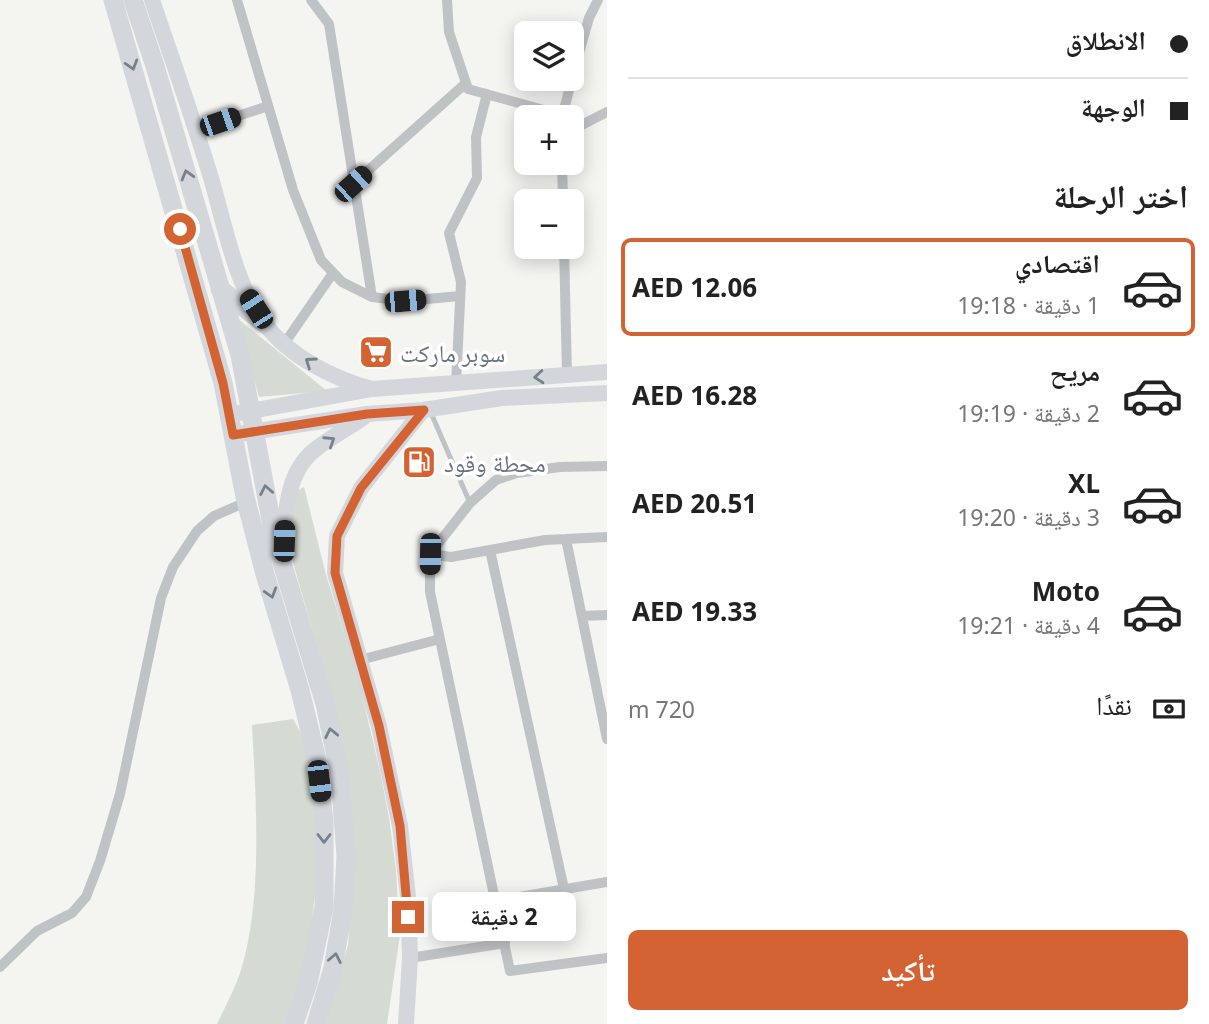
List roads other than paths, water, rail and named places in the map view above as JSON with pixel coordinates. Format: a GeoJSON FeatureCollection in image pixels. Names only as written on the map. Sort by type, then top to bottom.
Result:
{"type":"FeatureCollection","features":[{"type":"Feature","properties":{"kind":"highway"},"geometry":{"type":"LineString","coordinates":[[113,0],[223,383],[246,502],[314,749],[324,821],[324,907],[308,983],[295,1024]]}},
{"type":"Feature","properties":{"kind":"highway"},"geometry":{"type":"LineString","coordinates":[[133,0],[240,355],[274,536],[326,704],[340,775],[345,842],[343,910],[333,968],[316,1024]]}},
{"type":"Feature","properties":{"kind":"highway"},"geometry":{"type":"LineString","coordinates":[[220,289],[265,324]]}},
{"type":"Feature","properties":{"kind":"street"},"geometry":{"type":"LineString","coordinates":[[152,0],[196,130],[246,294],[265,324],[284,344],[326,374],[372,389]]}},
{"type":"Feature","properties":{"kind":"street"},"geometry":{"type":"LineString","coordinates":[[237,0],[293,190],[321,260],[342,282],[372,298],[405,301],[460,296]]}},
{"type":"Feature","properties":{"kind":"street"},"geometry":{"type":"LineString","coordinates":[[311,0],[328,24],[372,298]]}},
{"type":"Feature","properties":{"kind":"street"},"geometry":{"type":"LineString","coordinates":[[447,0],[450,32],[468,89],[524,105]]}},
{"type":"Feature","properties":{"kind":"street"},"geometry":{"type":"LineString","coordinates":[[584,36],[598,0]]}},
{"type":"Feature","properties":{"kind":"street"},"geometry":{"type":"LineString","coordinates":[[353,184],[466,83]]}},
{"type":"Feature","properties":{"kind":"street"},"geometry":{"type":"LineString","coordinates":[[456,384],[461,282],[449,233],[477,178],[476,137],[487,94]]}},
{"type":"Feature","properties":{"kind":"street"},"geometry":{"type":"LineString","coordinates":[[196,130],[268,106]]}},
{"type":"Feature","properties":{"kind":"street"},"geometry":{"type":"LineString","coordinates":[[584,124],[607,112]]}},
{"type":"Feature","properties":{"kind":"street"},"geometry":{"type":"LineString","coordinates":[[565,259],[571,394]]}},
{"type":"Feature","properties":{"kind":"street"},"geometry":{"type":"LineString","coordinates":[[284,344],[333,273]]}},
{"type":"Feature","properties":{"kind":"street"},"geometry":{"type":"LineString","coordinates":[[233,435],[252,421],[372,389],[607,373]]}},
{"type":"Feature","properties":{"kind":"street"},"geometry":{"type":"LineString","coordinates":[[229,415],[252,421],[427,410],[502,398],[607,393]]}},
{"type":"Feature","properties":{"kind":"street"},"geometry":{"type":"LineString","coordinates":[[406,1024],[410,958],[408,897],[400,826],[379,726],[335,573],[337,536],[361,488],[427,410]]}},
{"type":"Feature","properties":{"kind":"street"},"geometry":{"type":"LineString","coordinates":[[284,566],[285,516],[299,468],[311,453],[367,414]]}},
{"type":"Feature","properties":{"kind":"street"},"geometry":{"type":"LineString","coordinates":[[607,466],[560,467],[517,473],[496,480],[470,503],[430,554],[430,592],[510,971],[607,958]]}},
{"type":"Feature","properties":{"kind":"street"},"geometry":{"type":"LineString","coordinates":[[0,967],[37,931],[72,913],[86,897],[120,794],[161,598],[173,567],[197,531],[214,516],[246,502]]}},
{"type":"Feature","properties":{"kind":"street"},"geometry":{"type":"LineString","coordinates":[[430,554],[451,557],[566,539],[607,537]]}},
{"type":"Feature","properties":{"kind":"street"},"geometry":{"type":"LineString","coordinates":[[566,539],[607,739]]}},
{"type":"Feature","properties":{"kind":"street"},"geometry":{"type":"LineString","coordinates":[[491,550],[564,889]]}},
{"type":"Feature","properties":{"kind":"street"},"geometry":{"type":"LineString","coordinates":[[582,616],[607,615]]}},
{"type":"Feature","properties":{"kind":"street"},"geometry":{"type":"LineString","coordinates":[[360,660],[440,639]]}},
{"type":"Feature","properties":{"kind":"street"},"geometry":{"type":"LineString","coordinates":[[496,901],[607,882]]}},
{"type":"Feature","properties":{"kind":"street"},"geometry":{"type":"LineString","coordinates":[[410,958],[505,943]]}},
{"type":"Feature","properties":{"kind":"lane"},"geometry":{"type":"LineString","coordinates":[[427,410],[470,503]]}},
{"type":"Feature","properties":{"kind":"place","name":"سوبر ماركت"},"geometry":{"type":"Point","coordinates":[376,352]}},
{"type":"Feature","properties":{"kind":"place","name":"محطة وقود"},"geometry":{"type":"Point","coordinates":[419,462]}}]}
